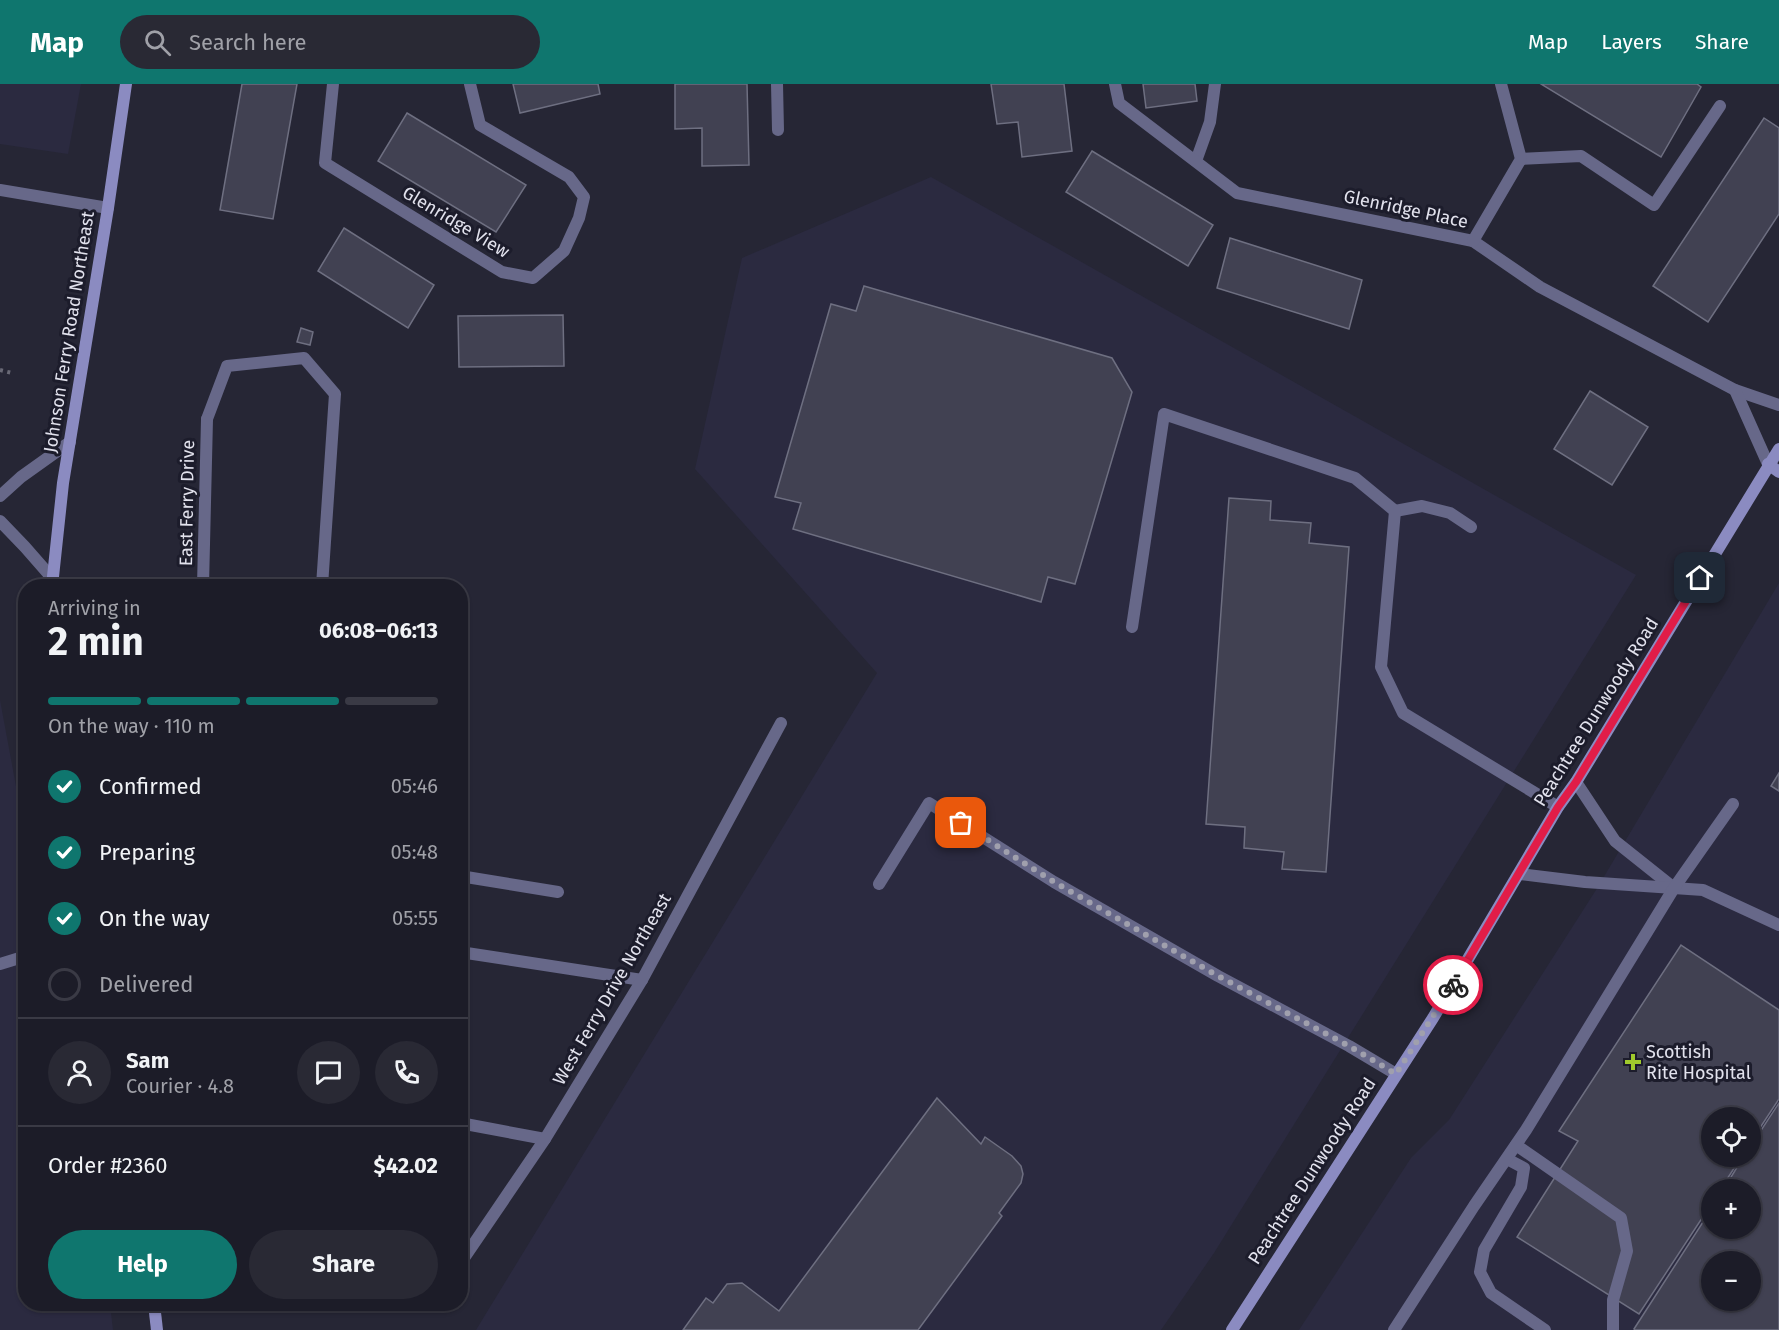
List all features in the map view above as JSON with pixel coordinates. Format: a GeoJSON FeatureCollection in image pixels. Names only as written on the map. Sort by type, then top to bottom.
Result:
{"type":"FeatureCollection","features":[{"type":"Feature","properties":{"kind":"main road","name":"Johnson Ferry Road Northeast"},"geometry":{"type":"LineString","coordinates":[[52,579],[63,483],[126,84]]}},
{"type":"Feature","properties":{"kind":"main road","name":"Peachtree Dunwoody Road"},"geometry":{"type":"LineString","coordinates":[[1232,1330],[1433,1018],[1558,807],[1576,782],[1779,449]]}},
{"type":"Feature","properties":{"kind":"main road"},"geometry":{"type":"LineString","coordinates":[[1768,464],[1779,472]]}},
{"type":"Feature","properties":{"kind":"main road"},"geometry":{"type":"LineString","coordinates":[[155,1311],[157,1330]]}},
{"type":"Feature","properties":{"kind":"street","name":"Glenridge View"},"geometry":{"type":"LineString","coordinates":[[333,84],[325,163],[502,272],[533,278],[564,251],[579,218],[584,197],[569,177],[480,125],[470,84]]}},
{"type":"Feature","properties":{"kind":"street"},"geometry":{"type":"LineString","coordinates":[[777,84],[778,130]]}},
{"type":"Feature","properties":{"kind":"street","name":"Glenridge Place"},"geometry":{"type":"LineString","coordinates":[[1115,84],[1119,103],[1237,193],[1473,241],[1540,287],[1735,390],[1779,405]]}},
{"type":"Feature","properties":{"kind":"street"},"geometry":{"type":"LineString","coordinates":[[1196,161],[1210,122],[1215,84]]}},
{"type":"Feature","properties":{"kind":"street"},"geometry":{"type":"LineString","coordinates":[[1473,241],[1521,159],[1501,84]]}},
{"type":"Feature","properties":{"kind":"street"},"geometry":{"type":"LineString","coordinates":[[1521,159],[1581,156],[1654,205],[1720,106]]}},
{"type":"Feature","properties":{"kind":"street"},"geometry":{"type":"LineString","coordinates":[[0,190],[108,208]]}},
{"type":"Feature","properties":{"kind":"street","name":"East Ferry Drive"},"geometry":{"type":"LineString","coordinates":[[203,579],[207,419],[227,366],[304,358],[335,394],[322,579]]}},
{"type":"Feature","properties":{"kind":"street"},"geometry":{"type":"LineString","coordinates":[[1735,390],[1768,464]]}},
{"type":"Feature","properties":{"kind":"street"},"geometry":{"type":"LineString","coordinates":[[1132,627],[1164,414],[1355,478],[1395,511],[1422,507],[1450,513],[1471,527]]}},
{"type":"Feature","properties":{"kind":"street"},"geometry":{"type":"LineString","coordinates":[[0,496],[21,477],[70,441]]}},
{"type":"Feature","properties":{"kind":"street"},"geometry":{"type":"LineString","coordinates":[[1395,511],[1381,667],[1403,713],[1558,807]]}},
{"type":"Feature","properties":{"kind":"street"},"geometry":{"type":"LineString","coordinates":[[0,521],[26,547],[49,579]]}},
{"type":"Feature","properties":{"kind":"street","name":"West Ferry Drive Northeast"},"geometry":{"type":"LineString","coordinates":[[468,1252],[545,1139],[642,980],[781,723]]}},
{"type":"Feature","properties":{"kind":"street"},"geometry":{"type":"LineString","coordinates":[[1576,782],[1615,842],[1674,888]]}},
{"type":"Feature","properties":{"kind":"street"},"geometry":{"type":"LineString","coordinates":[[879,884],[929,803],[1054,882],[1396,1074]]}},
{"type":"Feature","properties":{"kind":"street"},"geometry":{"type":"LineString","coordinates":[[1394,1330],[1516,1145],[1674,888],[1733,804]]}},
{"type":"Feature","properties":{"kind":"street"},"geometry":{"type":"LineString","coordinates":[[1520,874],[1585,882],[1703,890],[1779,925]]}},
{"type":"Feature","properties":{"kind":"street"},"geometry":{"type":"LineString","coordinates":[[468,877],[558,892]]}},
{"type":"Feature","properties":{"kind":"street"},"geometry":{"type":"LineString","coordinates":[[468,953],[642,980]]}},
{"type":"Feature","properties":{"kind":"street"},"geometry":{"type":"LineString","coordinates":[[0,964],[18,958]]}},
{"type":"Feature","properties":{"kind":"street"},"geometry":{"type":"LineString","coordinates":[[468,1125],[545,1139]]}},
{"type":"Feature","properties":{"kind":"street"},"geometry":{"type":"LineString","coordinates":[[1516,1145],[1621,1218],[1627,1251],[1613,1300],[1613,1330]]}},
{"type":"Feature","properties":{"kind":"street"},"geometry":{"type":"LineString","coordinates":[[1507,1159],[1524,1168],[1521,1187],[1484,1250],[1480,1272],[1491,1293],[1545,1330]]}},
{"type":"Feature","properties":{"kind":"path"},"geometry":{"type":"LineString","coordinates":[[0,370],[12,373]]}},
{"type":"Feature","properties":{"kind":"shaded area"},"geometry":{"type":"Polygon","coordinates":[[[0,84],[81,84],[68,154],[0,144],[0,84]]]}},
{"type":"Feature","properties":{"kind":"shaded area"},"geometry":{"type":"Polygon","coordinates":[[[931,177],[1636,575],[1214,1253],[1161,1330],[476,1330],[877,673],[695,469],[742,258],[931,177]]]}},
{"type":"Feature","properties":{"kind":"shaded area","name":"Scottish Rite Hospital"},"geometry":{"type":"Polygon","coordinates":[[[1779,583],[1779,1330],[1299,1330],[1411,1158],[1449,1120],[1596,890],[1779,583]]]}},
{"type":"Feature","properties":{"kind":"shaded area"},"geometry":{"type":"Polygon","coordinates":[[[0,700],[18,797],[18,1311],[111,1311],[113,1330],[0,1330],[0,700]]]}},
{"type":"Feature","properties":{"kind":"building"},"geometry":{"type":"Polygon","coordinates":[[[242,84],[297,84],[273,219],[220,210],[242,84]]]}},
{"type":"Feature","properties":{"kind":"building"},"geometry":{"type":"Polygon","coordinates":[[[513,84],[598,84],[600,94],[520,113],[513,84]]]}},
{"type":"Feature","properties":{"kind":"building"},"geometry":{"type":"Polygon","coordinates":[[[675,84],[747,84],[749,165],[702,166],[702,128],[675,129],[675,84]]]}},
{"type":"Feature","properties":{"kind":"building"},"geometry":{"type":"Polygon","coordinates":[[[991,84],[1064,84],[1072,151],[1022,157],[1018,122],[997,124],[991,84]]]}},
{"type":"Feature","properties":{"kind":"building"},"geometry":{"type":"Polygon","coordinates":[[[1143,84],[1195,84],[1197,101],[1146,108],[1143,84]]]}},
{"type":"Feature","properties":{"kind":"building"},"geometry":{"type":"Polygon","coordinates":[[[1541,84],[1697,84],[1701,87],[1661,157],[1541,84]]]}},
{"type":"Feature","properties":{"kind":"building"},"geometry":{"type":"Polygon","coordinates":[[[407,113],[526,185],[496,232],[378,161],[407,113]]]}},
{"type":"Feature","properties":{"kind":"building"},"geometry":{"type":"Polygon","coordinates":[[[1764,118],[1779,128],[1779,214],[1708,322],[1653,286],[1764,118]]]}},
{"type":"Feature","properties":{"kind":"building"},"geometry":{"type":"Polygon","coordinates":[[[1092,151],[1213,225],[1188,266],[1066,192],[1092,151]]]}},
{"type":"Feature","properties":{"kind":"building"},"geometry":{"type":"Polygon","coordinates":[[[344,228],[434,285],[408,328],[318,271],[344,228]]]}},
{"type":"Feature","properties":{"kind":"building"},"geometry":{"type":"Polygon","coordinates":[[[1230,238],[1362,280],[1349,329],[1217,288],[1230,238]]]}},
{"type":"Feature","properties":{"kind":"building"},"geometry":{"type":"Polygon","coordinates":[[[864,286],[1112,358],[1132,392],[1075,584],[1048,577],[1041,602],[793,529],[801,503],[775,497],[831,304],[856,311],[864,286]]]}},
{"type":"Feature","properties":{"kind":"building"},"geometry":{"type":"Polygon","coordinates":[[[563,315],[564,366],[459,367],[458,316],[563,315]]]}},
{"type":"Feature","properties":{"kind":"building"},"geometry":{"type":"Polygon","coordinates":[[[301,328],[313,332],[310,345],[297,342],[301,328]]]}},
{"type":"Feature","properties":{"kind":"building"},"geometry":{"type":"Polygon","coordinates":[[[1590,391],[1648,427],[1612,485],[1554,449],[1590,391]]]}},
{"type":"Feature","properties":{"kind":"building"},"geometry":{"type":"Polygon","coordinates":[[[1229,498],[1271,501],[1270,520],[1311,523],[1309,543],[1349,547],[1326,872],[1282,869],[1284,852],[1244,848],[1245,827],[1206,824],[1229,498]]]}},
{"type":"Feature","properties":{"kind":"building"},"geometry":{"type":"Polygon","coordinates":[[[1779,773],[1779,791],[1771,786],[1779,773]]]}},
{"type":"Feature","properties":{"kind":"building"},"geometry":{"type":"Polygon","coordinates":[[[1681,945],[1779,1010],[1779,1099],[1761,1126],[1761,1107],[1701,1107],[1701,1167],[1735,1167],[1727,1179],[1701,1179],[1701,1220],[1639,1314],[1517,1237],[1578,1141],[1559,1131],[1681,945]]]}},
{"type":"Feature","properties":{"kind":"building"},"geometry":{"type":"Polygon","coordinates":[[[937,1098],[981,1144],[985,1137],[1012,1156],[1021,1166],[1023,1174],[1021,1183],[999,1213],[1002,1216],[918,1330],[683,1330],[706,1298],[713,1303],[727,1284],[742,1283],[779,1311],[937,1098]]]}},
{"type":"Feature","properties":{"kind":"building"},"geometry":{"type":"Polygon","coordinates":[[[1779,1103],[1779,1330],[1635,1330],[1701,1225],[1701,1239],[1761,1239],[1761,1179],[1730,1179],[1737,1167],[1761,1167],[1761,1130],[1779,1103]]]}},
{"type":"Feature","properties":{"kind":"way so far"},"geometry":{"type":"LineString","coordinates":[[961,823],[1054,882],[1396,1074],[1453,985]]}},
{"type":"Feature","properties":{"kind":"place","name":"Scottish Rite Hospital"},"geometry":{"type":"Point","coordinates":[1633,1062]}},
{"type":"Feature","properties":{"kind":"route"},"geometry":{"type":"LineString","coordinates":[[1453,985],[1558,807],[1576,782],[1700,578]]}}]}
